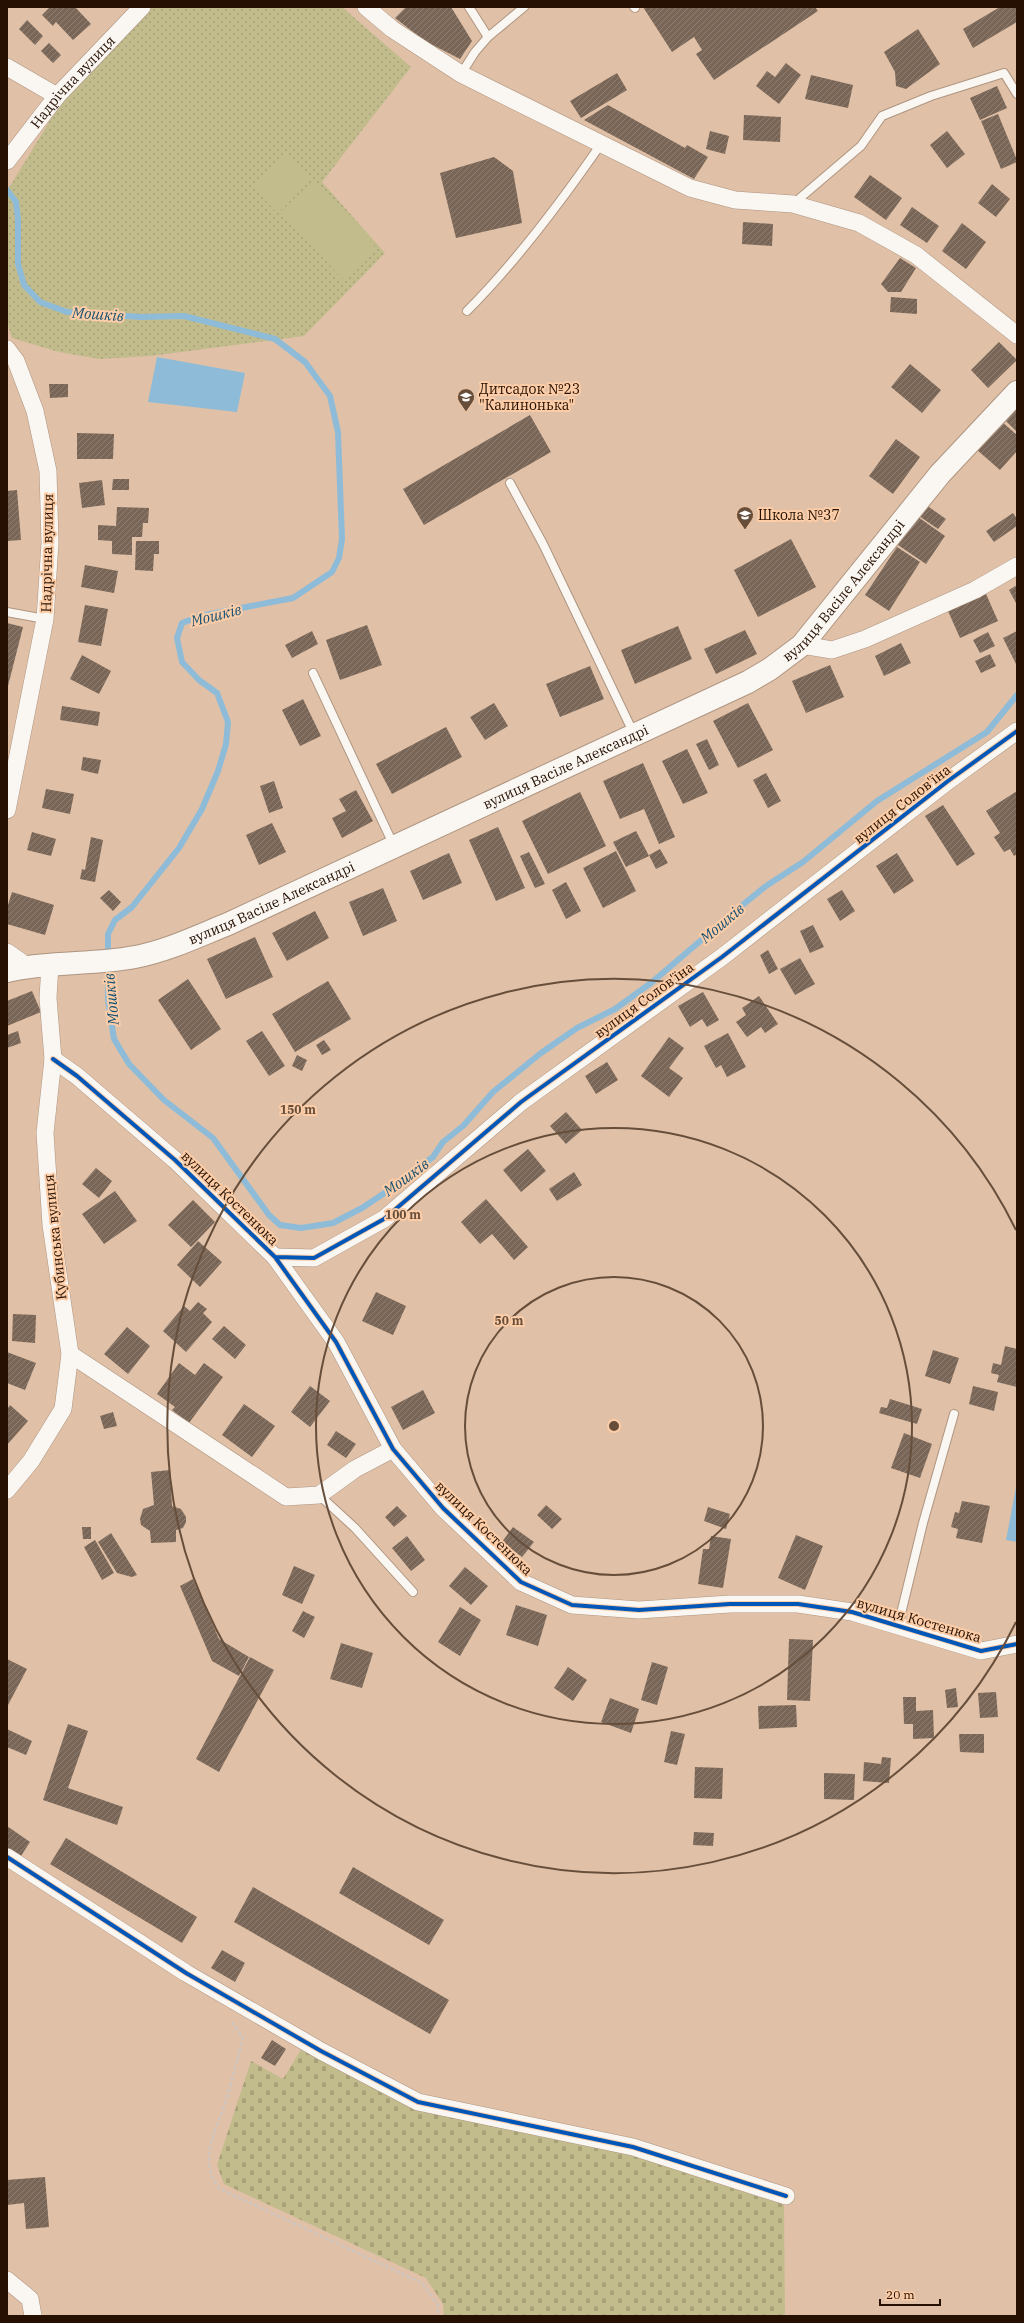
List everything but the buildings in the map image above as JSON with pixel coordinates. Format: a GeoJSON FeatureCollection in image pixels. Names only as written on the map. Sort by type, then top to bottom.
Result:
{"type":"FeatureCollection","features":[{"type":"Feature","properties":{"kind":"main road","name":"вулиця Васіле Александрі"},"geometry":{"type":"LineString","coordinates":[[17,969],[135,957],[157,952],[228,924],[635,736],[748,682],[770,669],[802,645],[940,474],[1017,392]]}},
{"type":"Feature","properties":{"kind":"street","name":"Надрічна вулиця"},"geometry":{"type":"LineString","coordinates":[[11,157],[57,96],[142,7]]}},
{"type":"Feature","properties":{"kind":"street"},"geometry":{"type":"LineString","coordinates":[[366,7],[392,29],[461,74],[690,188],[735,200],[793,204],[859,223],[916,255],[1017,335]]}},
{"type":"Feature","properties":{"kind":"street"},"geometry":{"type":"LineString","coordinates":[[7,67],[57,96]]}},
{"type":"Feature","properties":{"kind":"street","name":"Надрічна вулиця"},"geometry":{"type":"LineString","coordinates":[[7,348],[16,361],[35,411],[48,471],[50,543],[46,619],[7,810]]}},
{"type":"Feature","properties":{"kind":"street"},"geometry":{"type":"LineString","coordinates":[[802,645],[832,650],[865,640],[975,590],[1017,566]]}},
{"type":"Feature","properties":{"kind":"street","name":"вулиця Солов'їна"},"geometry":{"type":"LineString","coordinates":[[275,1257],[314,1258],[342,1245],[384,1219],[521,1102],[722,957],[948,781],[1017,732]]}},
{"type":"Feature","properties":{"kind":"street"},"geometry":{"type":"LineString","coordinates":[[7,952],[17,969]]}},
{"type":"Feature","properties":{"kind":"street","name":"Кубинська вулиця"},"geometry":{"type":"LineString","coordinates":[[7,1490],[31,1461],[63,1409],[70,1354],[51,1225],[45,1133],[53,1059],[48,998],[50,965]]}},
{"type":"Feature","properties":{"kind":"street","name":"вулиця Костенюка"},"geometry":{"type":"LineString","coordinates":[[53,1059],[77,1076],[175,1160],[275,1257],[336,1342],[393,1449],[443,1508],[521,1582],[572,1605],[639,1610],[730,1604],[798,1604],[852,1612],[981,1651],[1017,1644]]}},
{"type":"Feature","properties":{"kind":"street"},"geometry":{"type":"LineString","coordinates":[[70,1354],[286,1497],[319,1495],[355,1469],[393,1449]]}},
{"type":"Feature","properties":{"kind":"street"},"geometry":{"type":"LineString","coordinates":[[7,1857],[186,1972],[321,2051],[418,2102],[633,2147],[786,2196]]}},
{"type":"Feature","properties":{"kind":"street"},"geometry":{"type":"LineString","coordinates":[[7,2280],[30,2299],[34,2316]]}},
{"type":"Feature","properties":{"kind":"lane"},"geometry":{"type":"LineString","coordinates":[[469,7],[488,37]]}},
{"type":"Feature","properties":{"kind":"lane"},"geometry":{"type":"LineString","coordinates":[[461,74],[475,52],[488,37],[524,7]]}},
{"type":"Feature","properties":{"kind":"lane"},"geometry":{"type":"LineString","coordinates":[[793,204],[861,146],[882,116],[931,96],[1004,73],[1017,94]]}},
{"type":"Feature","properties":{"kind":"lane"},"geometry":{"type":"LineString","coordinates":[[467,311],[491,287],[574,183],[601,144]]}},
{"type":"Feature","properties":{"kind":"lane"},"geometry":{"type":"LineString","coordinates":[[510,483],[543,544],[635,736]]}},
{"type":"Feature","properties":{"kind":"lane"},"geometry":{"type":"LineString","coordinates":[[7,612],[46,619]]}},
{"type":"Feature","properties":{"kind":"lane"},"geometry":{"type":"LineString","coordinates":[[313,673],[394,847]]}},
{"type":"Feature","properties":{"kind":"lane"},"geometry":{"type":"LineString","coordinates":[[898,1626],[923,1523],[954,1414]]}},
{"type":"Feature","properties":{"kind":"lane"},"geometry":{"type":"LineString","coordinates":[[319,1495],[355,1528],[413,1592]]}},
{"type":"Feature","properties":{"kind":"path"},"geometry":{"type":"LineString","coordinates":[[230,2020],[243,2038],[225,2105],[212,2137],[208,2154],[210,2169],[216,2185],[220,2189],[422,2283],[438,2305],[438,2316]]}},
{"type":"Feature","properties":{"kind":"green space"},"geometry":{"type":"Polygon","coordinates":[[[152,7],[342,7],[411,67],[322,182],[385,253],[304,336],[150,356],[99,359],[59,352],[12,338],[7,322],[7,191],[62,101],[152,7]]]}},
{"type":"Feature","properties":{"kind":"green space"},"geometry":{"type":"Polygon","coordinates":[[[289,154],[310,179],[275,211],[253,186],[289,154]]]}},
{"type":"Feature","properties":{"kind":"green space"},"geometry":{"type":"Polygon","coordinates":[[[315,180],[377,249],[343,280],[281,211],[315,180]]]}},
{"type":"Feature","properties":{"kind":"green space"},"geometry":{"type":"Polygon","coordinates":[[[302,2048],[413,2108],[632,2155],[784,2205],[785,2316],[444,2316],[443,2304],[426,2278],[224,2184],[217,2165],[251,2061],[283,2079],[302,2048]]]}},
{"type":"Feature","properties":{"kind":"water"},"geometry":{"type":"Polygon","coordinates":[[[157,357],[245,373],[237,412],[148,402],[157,357]]]}},
{"type":"Feature","properties":{"kind":"water"},"geometry":{"type":"Polygon","coordinates":[[[1017,1482],[1017,1542],[1006,1540],[1017,1482]]]}},
{"type":"Feature","properties":{"kind":"waterway","name":"Мошків"},"geometry":{"type":"LineString","coordinates":[[7,190],[16,202],[18,219],[18,264],[24,285],[40,302],[67,312],[141,317],[184,316],[275,339],[305,362],[330,396],[338,432],[342,539],[339,558],[332,572],[293,598],[200,616],[182,623],[177,638],[182,662],[199,680],[217,693],[228,722],[226,744],[218,771],[202,809],[179,848],[132,907],[115,920],[108,934],[108,1000],[114,1039],[129,1064],[164,1100],[213,1138],[269,1215],[280,1225],[301,1228],[333,1223],[362,1208],[386,1192],[433,1157],[443,1142],[463,1126],[493,1092],[541,1053],[577,1028],[615,1009],[651,983],[766,886],[803,862],[877,801],[987,732],[1017,695]]}},
{"type":"Feature","properties":{"kind":"cycle path"},"geometry":{"type":"LineString","coordinates":[[275,1257],[314,1258],[384,1219],[521,1102],[722,957],[948,781],[1017,731]]}},
{"type":"Feature","properties":{"kind":"cycle path"},"geometry":{"type":"LineString","coordinates":[[53,1059],[77,1076],[175,1160],[275,1257],[336,1342],[393,1449],[443,1508],[521,1582],[572,1605],[639,1610],[730,1604],[798,1604],[852,1612],[981,1651],[1017,1644]]}},
{"type":"Feature","properties":{"kind":"cycle path"},"geometry":{"type":"LineString","coordinates":[[7,1857],[186,1973],[321,2051],[418,2102],[633,2147],[786,2196]]}},
{"type":"Feature","properties":{"kind":"place","name":"Дитсадок №23 \"Калинонька\""},"geometry":{"type":"Point","coordinates":[466,412]}},
{"type":"Feature","properties":{"kind":"place","name":"Школа №37"},"geometry":{"type":"Point","coordinates":[745,530]}}]}
